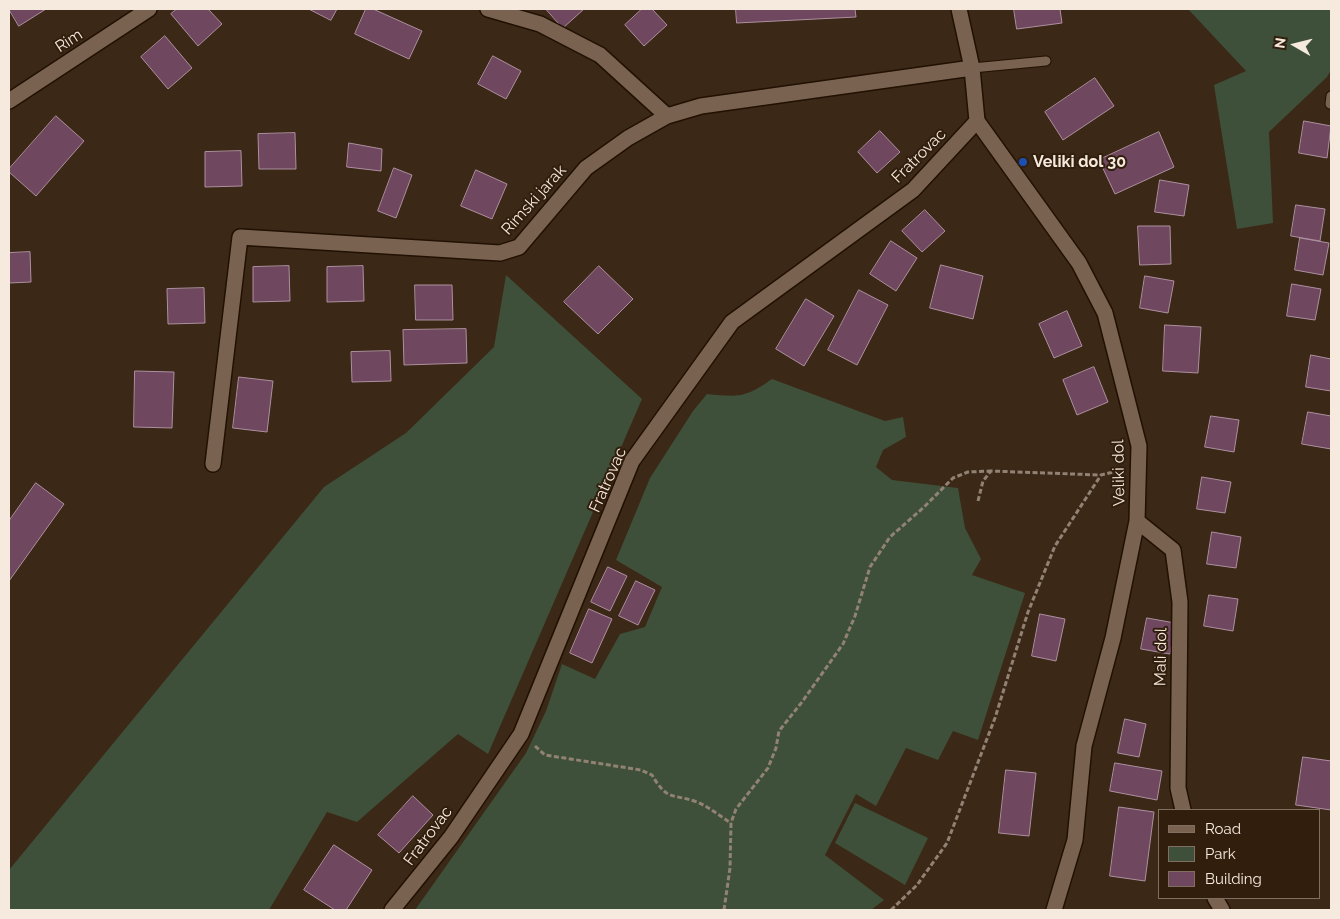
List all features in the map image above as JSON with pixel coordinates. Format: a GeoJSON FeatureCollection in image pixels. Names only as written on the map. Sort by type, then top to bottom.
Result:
{"type":"FeatureCollection","features":[{"type":"Feature","properties":{"kind":"street","name":"Rim"},"geometry":{"type":"LineString","coordinates":[[9,101],[148,9]]}},
{"type":"Feature","properties":{"kind":"street"},"geometry":{"type":"LineString","coordinates":[[488,9],[540,24],[600,55],[667,116]]}},
{"type":"Feature","properties":{"kind":"street"},"geometry":{"type":"LineString","coordinates":[[960,9],[972,68],[977,121]]}},
{"type":"Feature","properties":{"kind":"street","name":"Rimski jarak"},"geometry":{"type":"LineString","coordinates":[[213,464],[240,237],[500,254],[519,247],[586,168],[628,138],[667,116],[701,106],[972,68]]}},
{"type":"Feature","properties":{"kind":"street","name":"Veliki dol"},"geometry":{"type":"LineString","coordinates":[[977,121],[1079,263],[1105,312],[1139,446],[1137,521],[1113,638],[1084,746],[1075,840],[1054,910]]}},
{"type":"Feature","properties":{"kind":"street","name":"Fratrovac"},"geometry":{"type":"LineString","coordinates":[[392,910],[451,837],[521,734],[632,462],[732,322],[913,190],[977,121]]}},
{"type":"Feature","properties":{"kind":"street","name":"Mali dol"},"geometry":{"type":"LineString","coordinates":[[1137,521],[1173,550],[1180,602],[1178,788],[1183,809]]}},
{"type":"Feature","properties":{"kind":"street"},"geometry":{"type":"LineString","coordinates":[[1216,899],[1222,910]]}},
{"type":"Feature","properties":{"kind":"lane"},"geometry":{"type":"LineString","coordinates":[[972,68],[1046,61]]}},
{"type":"Feature","properties":{"kind":"path"},"geometry":{"type":"LineString","coordinates":[[724,910],[730,868],[731,823],[736,809],[768,768],[776,748],[779,731],[843,644],[855,616],[870,567],[890,537],[924,508],[953,478],[968,472],[991,471],[1101,475],[1138,467]]}},
{"type":"Feature","properties":{"kind":"path"},"geometry":{"type":"LineString","coordinates":[[978,501],[983,481],[991,471]]}},
{"type":"Feature","properties":{"kind":"path"},"geometry":{"type":"LineString","coordinates":[[891,910],[917,885],[947,843],[995,718],[1028,612],[1055,546],[1101,475]]}},
{"type":"Feature","properties":{"kind":"path"},"geometry":{"type":"LineString","coordinates":[[521,734],[545,755],[641,770],[652,774],[659,787],[670,796],[697,802],[731,823]]}},
{"type":"Feature","properties":{"kind":"green space"},"geometry":{"type":"Polygon","coordinates":[[[1188,9],[1331,9],[1331,70],[1327,77],[1269,132],[1273,223],[1237,229],[1214,85],[1246,71],[1188,9]]]}},
{"type":"Feature","properties":{"kind":"green space"},"geometry":{"type":"Polygon","coordinates":[[[506,275],[642,399],[488,754],[458,734],[357,822],[327,812],[269,910],[9,910],[9,870],[324,487],[406,433],[494,347],[506,275]]]}},
{"type":"Feature","properties":{"kind":"green space"},"geometry":{"type":"Polygon","coordinates":[[[772,379],[885,421],[903,417],[906,437],[883,450],[876,467],[892,480],[958,488],[965,528],[981,559],[972,575],[1025,593],[978,740],[953,731],[938,760],[906,748],[876,806],[856,794],[825,855],[884,900],[871,910],[415,910],[526,753],[546,711],[562,664],[595,679],[620,634],[645,627],[662,587],[616,560],[650,478],[693,411],[707,394],[741,395],[755,390],[772,379]]]}},
{"type":"Feature","properties":{"kind":"green space"},"geometry":{"type":"Polygon","coordinates":[[[855,803],[928,838],[905,885],[835,843],[855,803]]]}},
{"type":"Feature","properties":{"kind":"building"},"geometry":{"type":"Polygon","coordinates":[[[9,9],[46,9],[19,26],[9,9]]]}},
{"type":"Feature","properties":{"kind":"building"},"geometry":{"type":"Polygon","coordinates":[[[177,9],[208,9],[222,24],[198,46],[171,14],[177,9]]]}},
{"type":"Feature","properties":{"kind":"building"},"geometry":{"type":"Polygon","coordinates":[[[309,9],[337,9],[331,20],[309,9]]]}},
{"type":"Feature","properties":{"kind":"building"},"geometry":{"type":"Polygon","coordinates":[[[366,9],[373,9],[422,31],[409,59],[355,34],[366,9]]]}},
{"type":"Feature","properties":{"kind":"building"},"geometry":{"type":"Polygon","coordinates":[[[546,9],[584,9],[563,28],[546,9]]]}},
{"type":"Feature","properties":{"kind":"building"},"geometry":{"type":"Polygon","coordinates":[[[642,9],[652,9],[667,25],[644,46],[625,25],[642,9]]]}},
{"type":"Feature","properties":{"kind":"building"},"geometry":{"type":"Polygon","coordinates":[[[736,9],[855,9],[856,17],[737,23],[736,9]]]}},
{"type":"Feature","properties":{"kind":"building"},"geometry":{"type":"Polygon","coordinates":[[[1014,9],[1060,9],[1062,23],[1017,29],[1014,9]]]}},
{"type":"Feature","properties":{"kind":"building"},"geometry":{"type":"Polygon","coordinates":[[[165,36],[192,68],[168,89],[141,57],[165,36]]]}},
{"type":"Feature","properties":{"kind":"building"},"geometry":{"type":"Polygon","coordinates":[[[493,56],[521,71],[506,99],[478,84],[493,56]]]}},
{"type":"Feature","properties":{"kind":"building"},"geometry":{"type":"Polygon","coordinates":[[[1095,78],[1114,106],[1063,140],[1045,112],[1095,78]]]}},
{"type":"Feature","properties":{"kind":"building"},"geometry":{"type":"Polygon","coordinates":[[[56,116],[84,141],[36,196],[9,172],[9,169],[56,116]]]}},
{"type":"Feature","properties":{"kind":"building"},"geometry":{"type":"Polygon","coordinates":[[[1304,121],[1331,126],[1327,158],[1299,153],[1304,121]]]}},
{"type":"Feature","properties":{"kind":"building"},"geometry":{"type":"Polygon","coordinates":[[[880,131],[900,152],[877,173],[858,152],[880,131]]]}},
{"type":"Feature","properties":{"kind":"building"},"geometry":{"type":"Polygon","coordinates":[[[1159,132],[1174,167],[1115,194],[1099,160],[1159,132]]]}},
{"type":"Feature","properties":{"kind":"building"},"geometry":{"type":"Polygon","coordinates":[[[295,133],[296,169],[259,169],[258,134],[295,133]]]}},
{"type":"Feature","properties":{"kind":"building"},"geometry":{"type":"Polygon","coordinates":[[[349,143],[382,149],[381,171],[347,167],[349,143]]]}},
{"type":"Feature","properties":{"kind":"building"},"geometry":{"type":"Polygon","coordinates":[[[241,151],[242,186],[205,187],[205,152],[241,151]]]}},
{"type":"Feature","properties":{"kind":"building"},"geometry":{"type":"Polygon","coordinates":[[[394,168],[412,175],[396,218],[378,211],[394,168]]]}},
{"type":"Feature","properties":{"kind":"building"},"geometry":{"type":"Polygon","coordinates":[[[476,170],[507,184],[492,219],[461,206],[476,170]]]}},
{"type":"Feature","properties":{"kind":"building"},"geometry":{"type":"Polygon","coordinates":[[[1160,180],[1189,185],[1184,216],[1155,212],[1160,180]]]}},
{"type":"Feature","properties":{"kind":"building"},"geometry":{"type":"Polygon","coordinates":[[[1296,205],[1325,209],[1320,241],[1291,236],[1296,205]]]}},
{"type":"Feature","properties":{"kind":"building"},"geometry":{"type":"Polygon","coordinates":[[[925,210],[945,231],[922,252],[902,231],[925,210]]]}},
{"type":"Feature","properties":{"kind":"building"},"geometry":{"type":"Polygon","coordinates":[[[1138,226],[1170,226],[1171,264],[1140,265],[1138,226]]]}},
{"type":"Feature","properties":{"kind":"building"},"geometry":{"type":"Polygon","coordinates":[[[1300,238],[1329,243],[1323,275],[1295,270],[1300,238]]]}},
{"type":"Feature","properties":{"kind":"building"},"geometry":{"type":"Polygon","coordinates":[[[891,241],[917,258],[896,291],[870,274],[891,241]]]}},
{"type":"Feature","properties":{"kind":"building"},"geometry":{"type":"Polygon","coordinates":[[[30,252],[31,282],[9,283],[9,253],[30,252]]]}},
{"type":"Feature","properties":{"kind":"building"},"geometry":{"type":"Polygon","coordinates":[[[941,265],[983,276],[973,319],[930,308],[941,265]]]}},
{"type":"Feature","properties":{"kind":"building"},"geometry":{"type":"Polygon","coordinates":[[[289,266],[290,301],[253,302],[253,267],[289,266]]]}},
{"type":"Feature","properties":{"kind":"building"},"geometry":{"type":"Polygon","coordinates":[[[363,266],[364,301],[327,302],[327,267],[363,266]]]}},
{"type":"Feature","properties":{"kind":"building"},"geometry":{"type":"Polygon","coordinates":[[[599,266],[633,299],[598,334],[564,302],[599,266]]]}},
{"type":"Feature","properties":{"kind":"building"},"geometry":{"type":"Polygon","coordinates":[[[1145,276],[1174,281],[1168,313],[1140,308],[1145,276]]]}},
{"type":"Feature","properties":{"kind":"building"},"geometry":{"type":"Polygon","coordinates":[[[1292,284],[1321,289],[1315,320],[1287,316],[1292,284]]]}},
{"type":"Feature","properties":{"kind":"building"},"geometry":{"type":"Polygon","coordinates":[[[415,285],[452,285],[453,320],[416,320],[415,285]]]}},
{"type":"Feature","properties":{"kind":"building"},"geometry":{"type":"Polygon","coordinates":[[[204,288],[205,323],[168,324],[167,289],[204,288]]]}},
{"type":"Feature","properties":{"kind":"building"},"geometry":{"type":"Polygon","coordinates":[[[859,290],[888,305],[857,365],[828,350],[859,290]]]}},
{"type":"Feature","properties":{"kind":"building"},"geometry":{"type":"Polygon","coordinates":[[[806,299],[834,316],[804,366],[776,349],[806,299]]]}},
{"type":"Feature","properties":{"kind":"building"},"geometry":{"type":"Polygon","coordinates":[[[1067,311],[1082,346],[1054,358],[1039,324],[1067,311]]]}},
{"type":"Feature","properties":{"kind":"building"},"geometry":{"type":"Polygon","coordinates":[[[1165,325],[1201,327],[1198,373],[1163,371],[1165,325]]]}},
{"type":"Feature","properties":{"kind":"building"},"geometry":{"type":"Polygon","coordinates":[[[466,329],[467,363],[404,365],[403,330],[466,329]]]}},
{"type":"Feature","properties":{"kind":"building"},"geometry":{"type":"Polygon","coordinates":[[[390,351],[391,381],[352,382],[351,352],[390,351]]]}},
{"type":"Feature","properties":{"kind":"building"},"geometry":{"type":"Polygon","coordinates":[[[1311,355],[1331,359],[1331,391],[1306,387],[1311,355]]]}},
{"type":"Feature","properties":{"kind":"building"},"geometry":{"type":"Polygon","coordinates":[[[1094,367],[1108,402],[1077,415],[1063,380],[1094,367]]]}},
{"type":"Feature","properties":{"kind":"building"},"geometry":{"type":"Polygon","coordinates":[[[135,371],[174,372],[172,428],[134,427],[135,371]]]}},
{"type":"Feature","properties":{"kind":"building"},"geometry":{"type":"Polygon","coordinates":[[[239,377],[273,381],[267,432],[233,428],[239,377]]]}},
{"type":"Feature","properties":{"kind":"building"},"geometry":{"type":"Polygon","coordinates":[[[1308,412],[1331,416],[1331,449],[1302,444],[1308,412]]]}},
{"type":"Feature","properties":{"kind":"building"},"geometry":{"type":"Polygon","coordinates":[[[1211,416],[1239,420],[1234,452],[1205,447],[1211,416]]]}},
{"type":"Feature","properties":{"kind":"building"},"geometry":{"type":"Polygon","coordinates":[[[1202,477],[1231,482],[1225,513],[1197,509],[1202,477]]]}},
{"type":"Feature","properties":{"kind":"building"},"geometry":{"type":"Polygon","coordinates":[[[36,483],[64,504],[9,581],[9,521],[36,483]]]}},
{"type":"Feature","properties":{"kind":"building"},"geometry":{"type":"Polygon","coordinates":[[[1212,532],[1241,537],[1236,568],[1207,564],[1212,532]]]}},
{"type":"Feature","properties":{"kind":"building"},"geometry":{"type":"Polygon","coordinates":[[[608,567],[627,576],[610,611],[591,602],[608,567]]]}},
{"type":"Feature","properties":{"kind":"building"},"geometry":{"type":"Polygon","coordinates":[[[636,581],[655,590],[638,625],[619,616],[636,581]]]}},
{"type":"Feature","properties":{"kind":"building"},"geometry":{"type":"Polygon","coordinates":[[[1209,595],[1238,599],[1233,631],[1204,626],[1209,595]]]}},
{"type":"Feature","properties":{"kind":"building"},"geometry":{"type":"Polygon","coordinates":[[[589,609],[612,619],[592,663],[570,653],[589,609]]]}},
{"type":"Feature","properties":{"kind":"building"},"geometry":{"type":"Polygon","coordinates":[[[1040,614],[1065,619],[1056,661],[1032,656],[1040,614]]]}},
{"type":"Feature","properties":{"kind":"building"},"geometry":{"type":"Polygon","coordinates":[[[1147,618],[1175,623],[1170,654],[1141,649],[1147,618]]]}},
{"type":"Feature","properties":{"kind":"building"},"geometry":{"type":"Polygon","coordinates":[[[1125,719],[1146,724],[1139,757],[1118,753],[1125,719]]]}},
{"type":"Feature","properties":{"kind":"building"},"geometry":{"type":"Polygon","coordinates":[[[1303,757],[1331,761],[1331,810],[1296,805],[1303,757]]]}},
{"type":"Feature","properties":{"kind":"building"},"geometry":{"type":"Polygon","coordinates":[[[1115,763],[1162,771],[1157,800],[1110,791],[1115,763]]]}},
{"type":"Feature","properties":{"kind":"building"},"geometry":{"type":"Polygon","coordinates":[[[1006,770],[1036,773],[1029,836],[999,833],[1006,770]]]}},
{"type":"Feature","properties":{"kind":"building"},"geometry":{"type":"Polygon","coordinates":[[[413,796],[433,815],[399,853],[378,835],[413,796]]]}},
{"type":"Feature","properties":{"kind":"building"},"geometry":{"type":"Polygon","coordinates":[[[1119,807],[1154,812],[1145,881],[1110,876],[1119,807]]]}},
{"type":"Feature","properties":{"kind":"building"},"geometry":{"type":"Polygon","coordinates":[[[334,845],[372,870],[346,910],[335,910],[304,890],[334,845]]]}},
{"type":"Feature","properties":{"kind":"place","name":"Veliki dol 30"},"geometry":{"type":"Point","coordinates":[1023,162]}}]}
